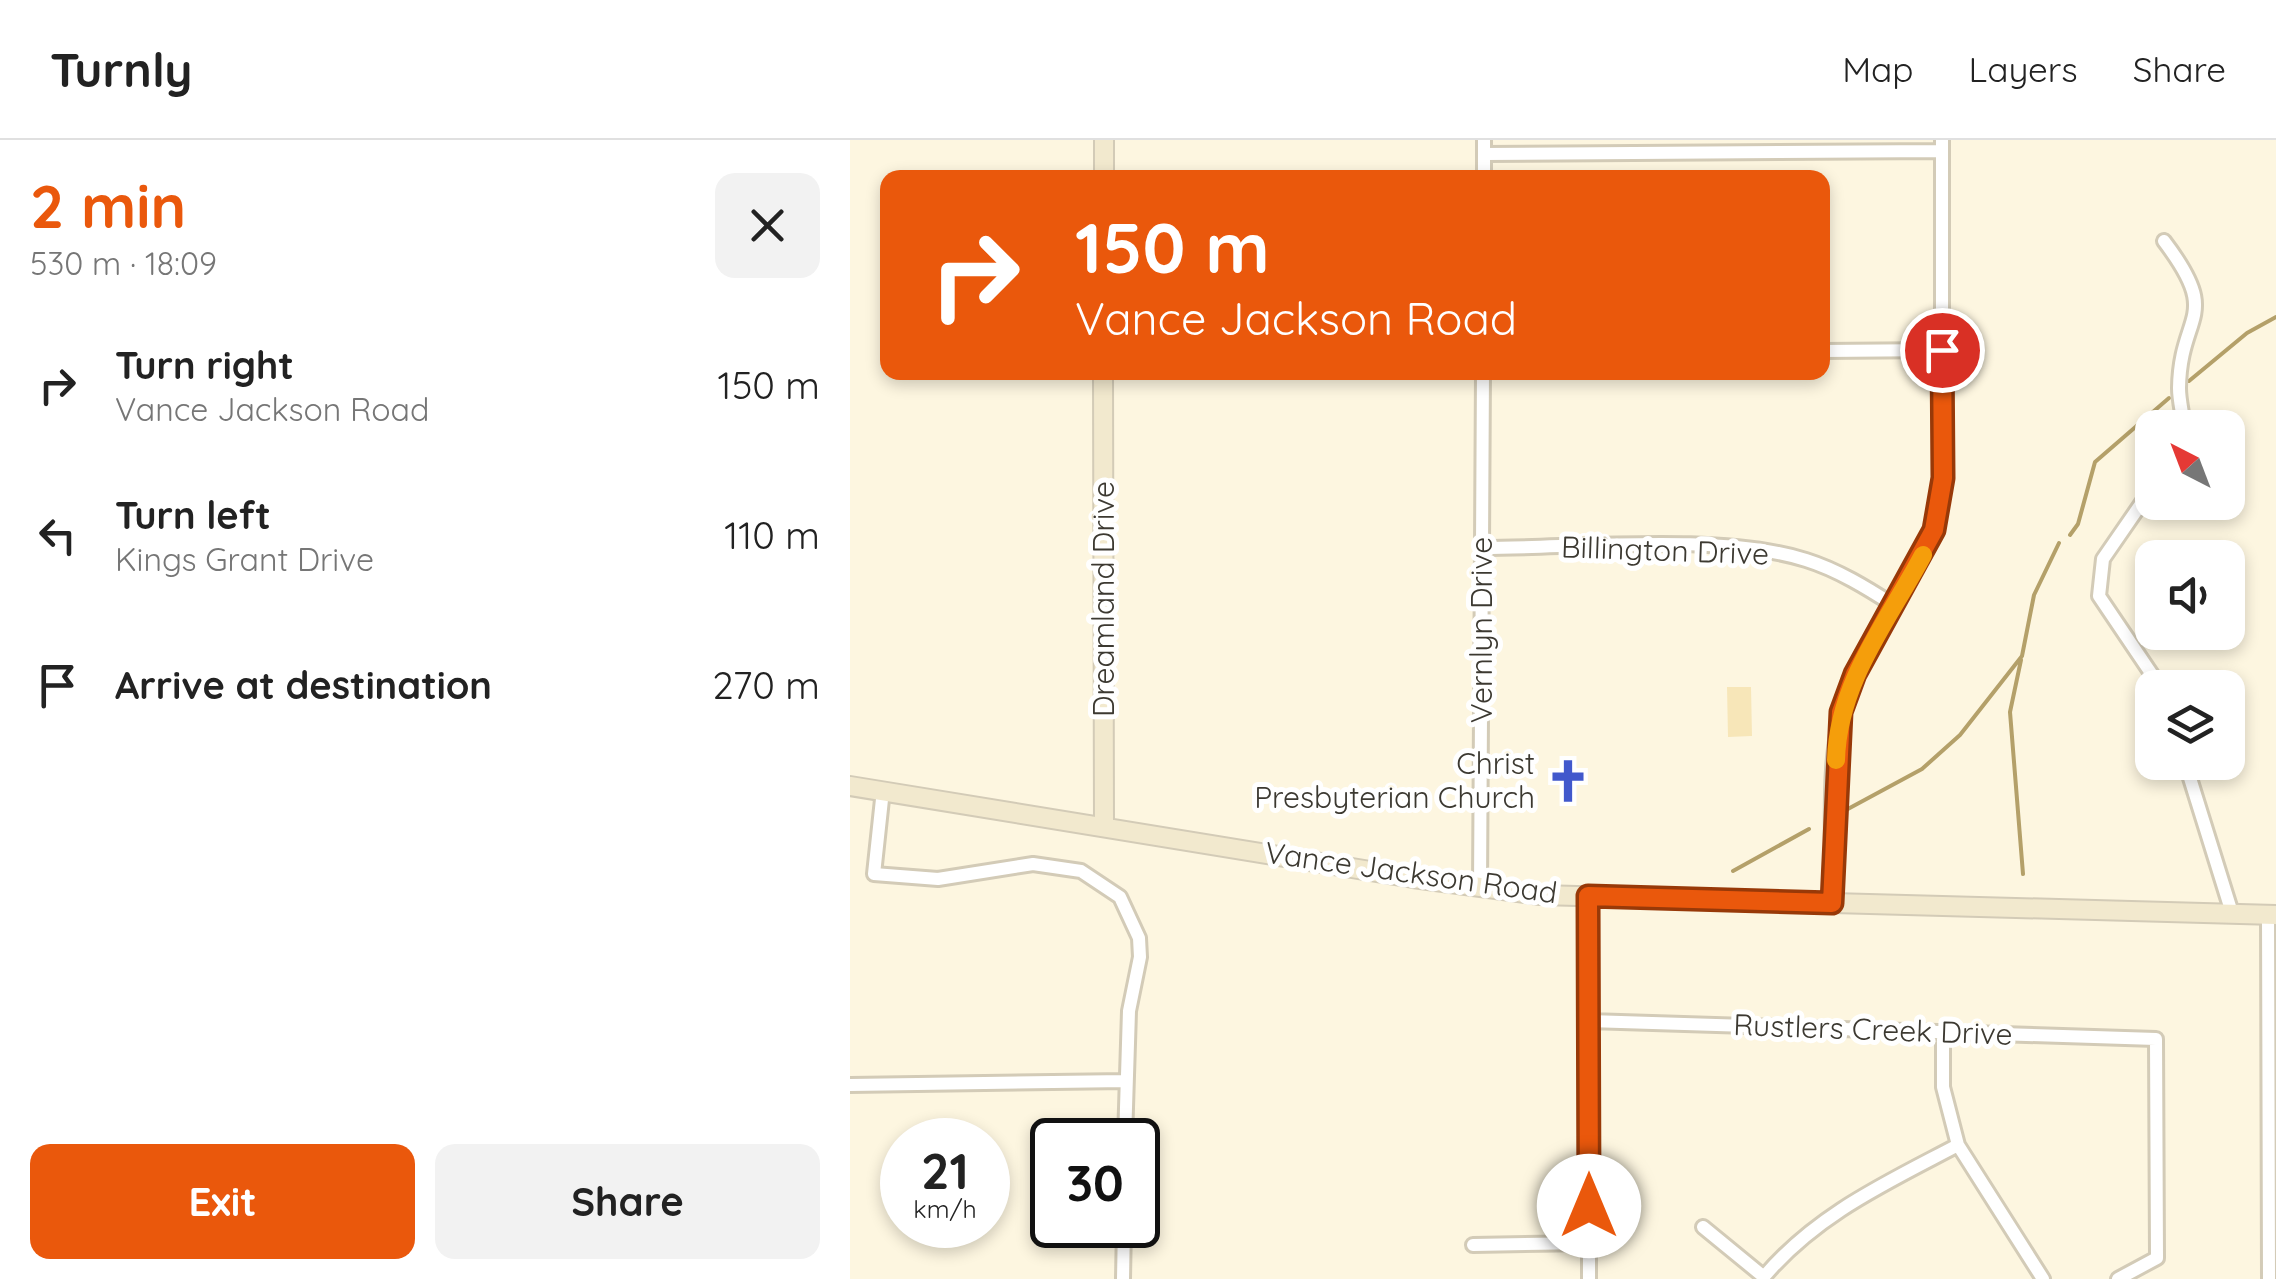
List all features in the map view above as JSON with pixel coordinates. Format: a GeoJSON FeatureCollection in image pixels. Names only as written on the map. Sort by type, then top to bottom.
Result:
{"type":"FeatureCollection","features":[{"type":"Feature","properties":{"kind":"main road"},"geometry":{"type":"LineString","coordinates":[[1104,140],[1104,170]]}},
{"type":"Feature","properties":{"kind":"main road","name":"Dreamland Drive"},"geometry":{"type":"LineString","coordinates":[[1103,380],[1104,826]]}},
{"type":"Feature","properties":{"kind":"main road","name":"Vance Jackson Road"},"geometry":{"type":"LineString","coordinates":[[850,786],[1480,888],[1588,896],[2272,915]]}},
{"type":"Feature","properties":{"kind":"street"},"geometry":{"type":"LineString","coordinates":[[1484,147],[1942,146],[1939,512],[1927,546],[1855,674],[1841,712],[1832,903]]}},
{"type":"Feature","properties":{"kind":"street"},"geometry":{"type":"LineString","coordinates":[[2164,241],[2189,274],[2197,304],[2179,386],[2182,410]]}},
{"type":"Feature","properties":{"kind":"street"},"geometry":{"type":"LineString","coordinates":[[1830,350],[1942,350]]}},
{"type":"Feature","properties":{"kind":"street","name":"Vernlyn Drive"},"geometry":{"type":"LineString","coordinates":[[1480,888],[1483,380]]}},
{"type":"Feature","properties":{"kind":"street"},"geometry":{"type":"LineString","coordinates":[[2135,513],[2103,559],[2099,596],[2148,670]]}},
{"type":"Feature","properties":{"kind":"street","name":"Billington Drive"},"geometry":{"type":"LineString","coordinates":[[1482,548],[1730,547],[1772,552],[1839,573],[1895,606]]}},
{"type":"Feature","properties":{"kind":"street"},"geometry":{"type":"LineString","coordinates":[[2191,780],[2232,914]]}},
{"type":"Feature","properties":{"kind":"street"},"geometry":{"type":"LineString","coordinates":[[883,790],[874,874],[938,879],[1033,864],[1081,871],[1120,897],[1139,938],[1140,957],[1129,1011],[1126,1118]]}},
{"type":"Feature","properties":{"kind":"street"},"geometry":{"type":"LineString","coordinates":[[1588,896],[1589,1279]]}},
{"type":"Feature","properties":{"kind":"street"},"geometry":{"type":"LineString","coordinates":[[2269,1279],[2272,915]]}},
{"type":"Feature","properties":{"kind":"street","name":"Rustlers Creek Drive"},"geometry":{"type":"LineString","coordinates":[[1589,1021],[2156,1039],[2158,1258],[2118,1279]]}},
{"type":"Feature","properties":{"kind":"street"},"geometry":{"type":"LineString","coordinates":[[1943,1032],[1943,1086],[1958,1145],[2043,1279]]}},
{"type":"Feature","properties":{"kind":"street"},"geometry":{"type":"LineString","coordinates":[[850,1085],[1126,1081]]}},
{"type":"Feature","properties":{"kind":"street"},"geometry":{"type":"LineString","coordinates":[[1703,1227],[1763,1278],[1811,1229],[1842,1206],[1958,1145]]}},
{"type":"Feature","properties":{"kind":"street"},"geometry":{"type":"LineString","coordinates":[[1473,1244],[1589,1243]]}},
{"type":"Feature","properties":{"kind":"street"},"geometry":{"type":"LineString","coordinates":[[1123,1279],[1124,1248]]}},
{"type":"Feature","properties":{"kind":"shaded area"},"geometry":{"type":"Polygon","coordinates":[[[1727,687],[1751,687],[1752,736],[1728,737],[1727,687]]]}},
{"type":"Feature","properties":{"kind":"waterway"},"geometry":{"type":"LineString","coordinates":[[2189,381],[2247,333],[2276,317]]}},
{"type":"Feature","properties":{"kind":"waterway"},"geometry":{"type":"LineString","coordinates":[[2070,535],[2078,524],[2095,462],[2169,398]]}},
{"type":"Feature","properties":{"kind":"waterway"},"geometry":{"type":"LineString","coordinates":[[1846,810],[1922,769],[1960,735],[2022,656],[2034,595],[2059,543]]}},
{"type":"Feature","properties":{"kind":"waterway"},"geometry":{"type":"LineString","coordinates":[[2021,660],[2010,712],[2023,874]]}},
{"type":"Feature","properties":{"kind":"waterway"},"geometry":{"type":"LineString","coordinates":[[1733,871],[1809,829]]}},
{"type":"Feature","properties":{"kind":"slow traffic"},"geometry":{"type":"LineString","coordinates":[[1836,760],[1841,712],[1855,674],[1923,555]]}},
{"type":"Feature","properties":{"kind":"place","name":"Christ Presbyterian Church"},"geometry":{"type":"Point","coordinates":[1568,781]}},
{"type":"Feature","properties":{"kind":"route"},"geometry":{"type":"LineString","coordinates":[[1589,1206],[1588,896],[1832,903],[1836,746],[1841,712],[1855,674],[1927,546],[1939,512],[1943,478],[1942,350]]}}]}
